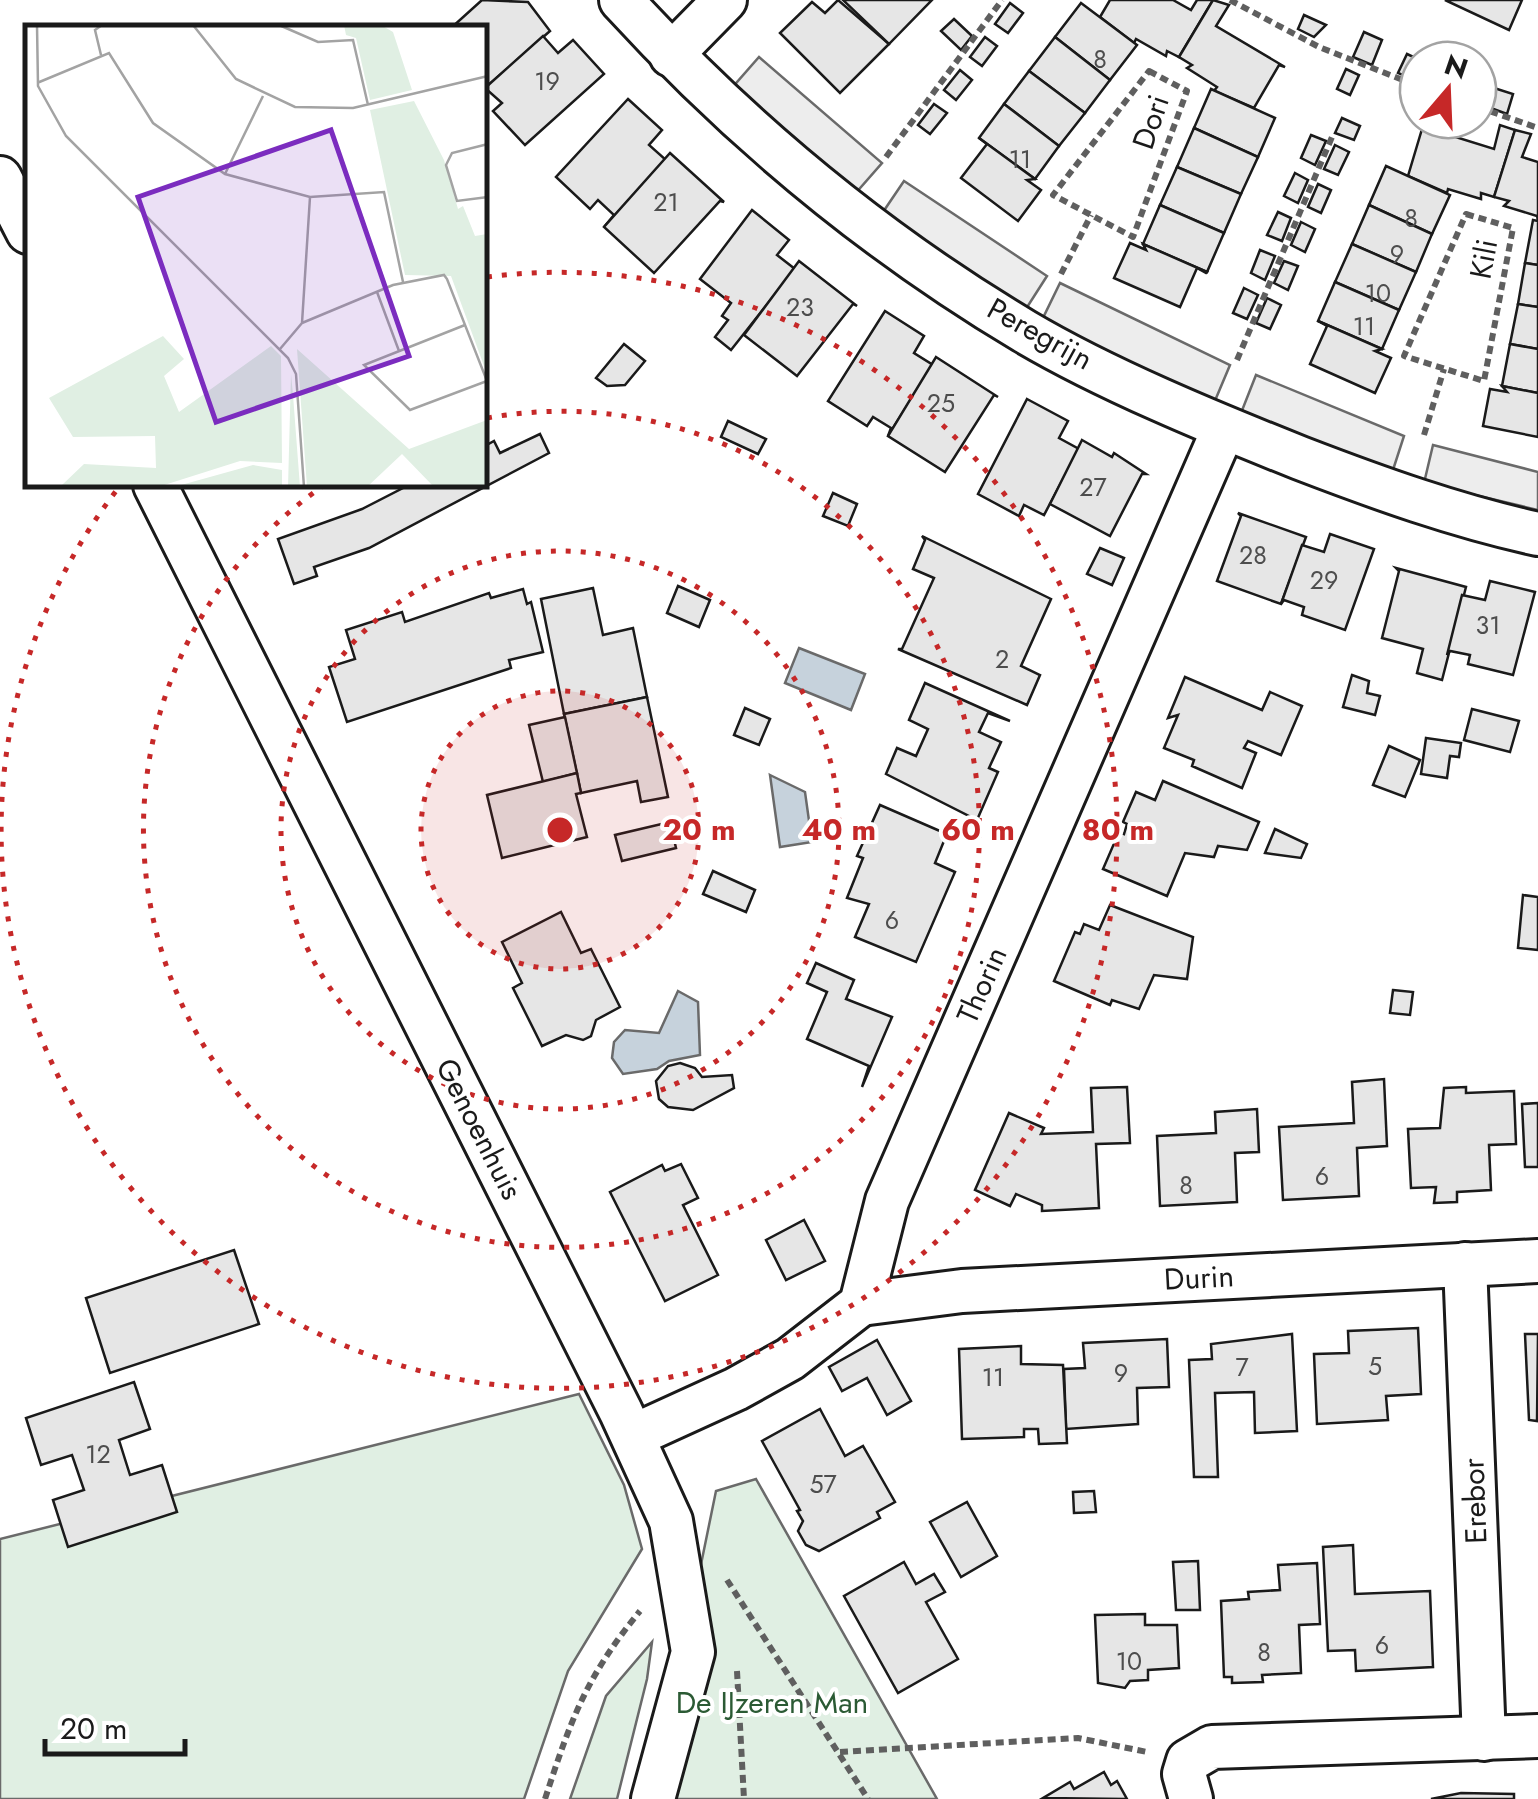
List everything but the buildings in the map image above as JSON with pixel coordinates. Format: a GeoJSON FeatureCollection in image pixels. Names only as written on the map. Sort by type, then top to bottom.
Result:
{"type":"FeatureCollection","features":[{"type":"Feature","properties":{"kind":"street","name":"Peregrijn"},"geometry":{"type":"LineString","coordinates":[[621,0],[671,54],[871,228],[1027,332],[1224,428],[1403,497],[1538,534]]}},
{"type":"Feature","properties":{"kind":"street"},"geometry":{"type":"LineString","coordinates":[[671,54],[725,0]]}},
{"type":"Feature","properties":{"kind":"street"},"geometry":{"type":"LineString","coordinates":[[0,178],[25,226]]}},
{"type":"Feature","properties":{"kind":"street","name":"Thorin"},"geometry":{"type":"LineString","coordinates":[[861,1304],[887,1201],[1224,428]]}},
{"type":"Feature","properties":{"kind":"street","name":"Genoenhuis"},"geometry":{"type":"LineString","coordinates":[[157,488],[633,1436],[671,1521],[693,1652],[654,1799]]}},
{"type":"Feature","properties":{"kind":"street","name":"Durin"},"geometry":{"type":"LineString","coordinates":[[861,1304],[962,1291],[1538,1260]]}},
{"type":"Feature","properties":{"kind":"street","name":"Erebor"},"geometry":{"type":"LineString","coordinates":[[1465,1264],[1484,1739]]}},
{"type":"Feature","properties":{"kind":"street"},"geometry":{"type":"LineString","coordinates":[[633,1436],[776,1366],[861,1304]]}},
{"type":"Feature","properties":{"kind":"street"},"geometry":{"type":"LineString","coordinates":[[1189,1780],[1212,1747],[1538,1736]]}},
{"type":"Feature","properties":{"kind":"path"},"geometry":{"type":"LineString","coordinates":[[886,158],[1002,0]]}},
{"type":"Feature","properties":{"kind":"path"},"geometry":{"type":"LineString","coordinates":[[1230,0],[1320,48],[1398,78]]}},
{"type":"Feature","properties":{"kind":"path","name":"Dori"},"geometry":{"type":"LineString","coordinates":[[1149,71],[1187,90],[1133,237],[1090,215],[1053,195],[1149,71]]}},
{"type":"Feature","properties":{"kind":"path"},"geometry":{"type":"LineString","coordinates":[[1498,114],[1538,128]]}},
{"type":"Feature","properties":{"kind":"path"},"geometry":{"type":"LineString","coordinates":[[1237,360],[1332,137]]}},
{"type":"Feature","properties":{"kind":"path","name":"Kili"},"geometry":{"type":"LineString","coordinates":[[1466,214],[1513,228],[1484,382],[1444,369],[1404,356],[1466,214]]}},
{"type":"Feature","properties":{"kind":"path"},"geometry":{"type":"LineString","coordinates":[[1061,274],[1090,215]]}},
{"type":"Feature","properties":{"kind":"path"},"geometry":{"type":"LineString","coordinates":[[1424,434],[1444,369]]}},
{"type":"Feature","properties":{"kind":"path"},"geometry":{"type":"LineString","coordinates":[[545,1799],[574,1708],[608,1650],[678,1564]]}},
{"type":"Feature","properties":{"kind":"path"},"geometry":{"type":"LineString","coordinates":[[720,1572],[868,1799]]}},
{"type":"Feature","properties":{"kind":"path"},"geometry":{"type":"LineString","coordinates":[[732,1585],[734,1604]]}},
{"type":"Feature","properties":{"kind":"path"},"geometry":{"type":"LineString","coordinates":[[737,1663],[744,1799]]}},
{"type":"Feature","properties":{"kind":"path"},"geometry":{"type":"LineString","coordinates":[[840,1752],[1078,1738],[1189,1780]]}},
{"type":"Feature","properties":{"kind":"green space"},"geometry":{"type":"Polygon","coordinates":[[[579,1394],[624,1485],[642,1549],[568,1671],[524,1799],[0,1799],[0,1539],[579,1394]]]}},
{"type":"Feature","properties":{"kind":"green space","name":"De IJzeren Man"},"geometry":{"type":"Polygon","coordinates":[[[756,1479],[937,1799],[653,1799],[716,1491],[756,1479]]]}},
{"type":"Feature","properties":{"kind":"green space"},"geometry":{"type":"Polygon","coordinates":[[[652,1642],[647,1679],[617,1799],[570,1799],[606,1696],[652,1642]]]}},
{"type":"Feature","properties":{"kind":"shaded area"},"geometry":{"type":"Polygon","coordinates":[[[759,57],[882,163],[854,195],[731,89],[759,57]]]}},
{"type":"Feature","properties":{"kind":"shaded area"},"geometry":{"type":"Polygon","coordinates":[[[904,181],[1047,276],[1024,312],[881,215],[904,181]]]}},
{"type":"Feature","properties":{"kind":"shaded area"},"geometry":{"type":"Polygon","coordinates":[[[1060,283],[1230,365],[1214,403],[1042,320],[1060,283]]]}},
{"type":"Feature","properties":{"kind":"shaded area"},"geometry":{"type":"Polygon","coordinates":[[[1256,375],[1404,436],[1392,473],[1241,413],[1256,375]]]}},
{"type":"Feature","properties":{"kind":"shaded area"},"geometry":{"type":"Polygon","coordinates":[[[1433,445],[1538,472],[1538,510],[1424,483],[1433,445]]]}},
{"type":"Feature","properties":{"kind":"shaded area"},"geometry":{"type":"Polygon","coordinates":[[[799,648],[865,674],[851,710],[785,683],[799,648]]]}},
{"type":"Feature","properties":{"kind":"shaded area"},"geometry":{"type":"Polygon","coordinates":[[[770,775],[805,792],[812,842],[780,847],[770,775]]]}},
{"type":"Feature","properties":{"kind":"shaded area"},"geometry":{"type":"Polygon","coordinates":[[[678,991],[698,1002],[700,1055],[669,1061],[657,1069],[623,1074],[612,1058],[614,1042],[625,1030],[659,1033],[678,991]]]}}]}
